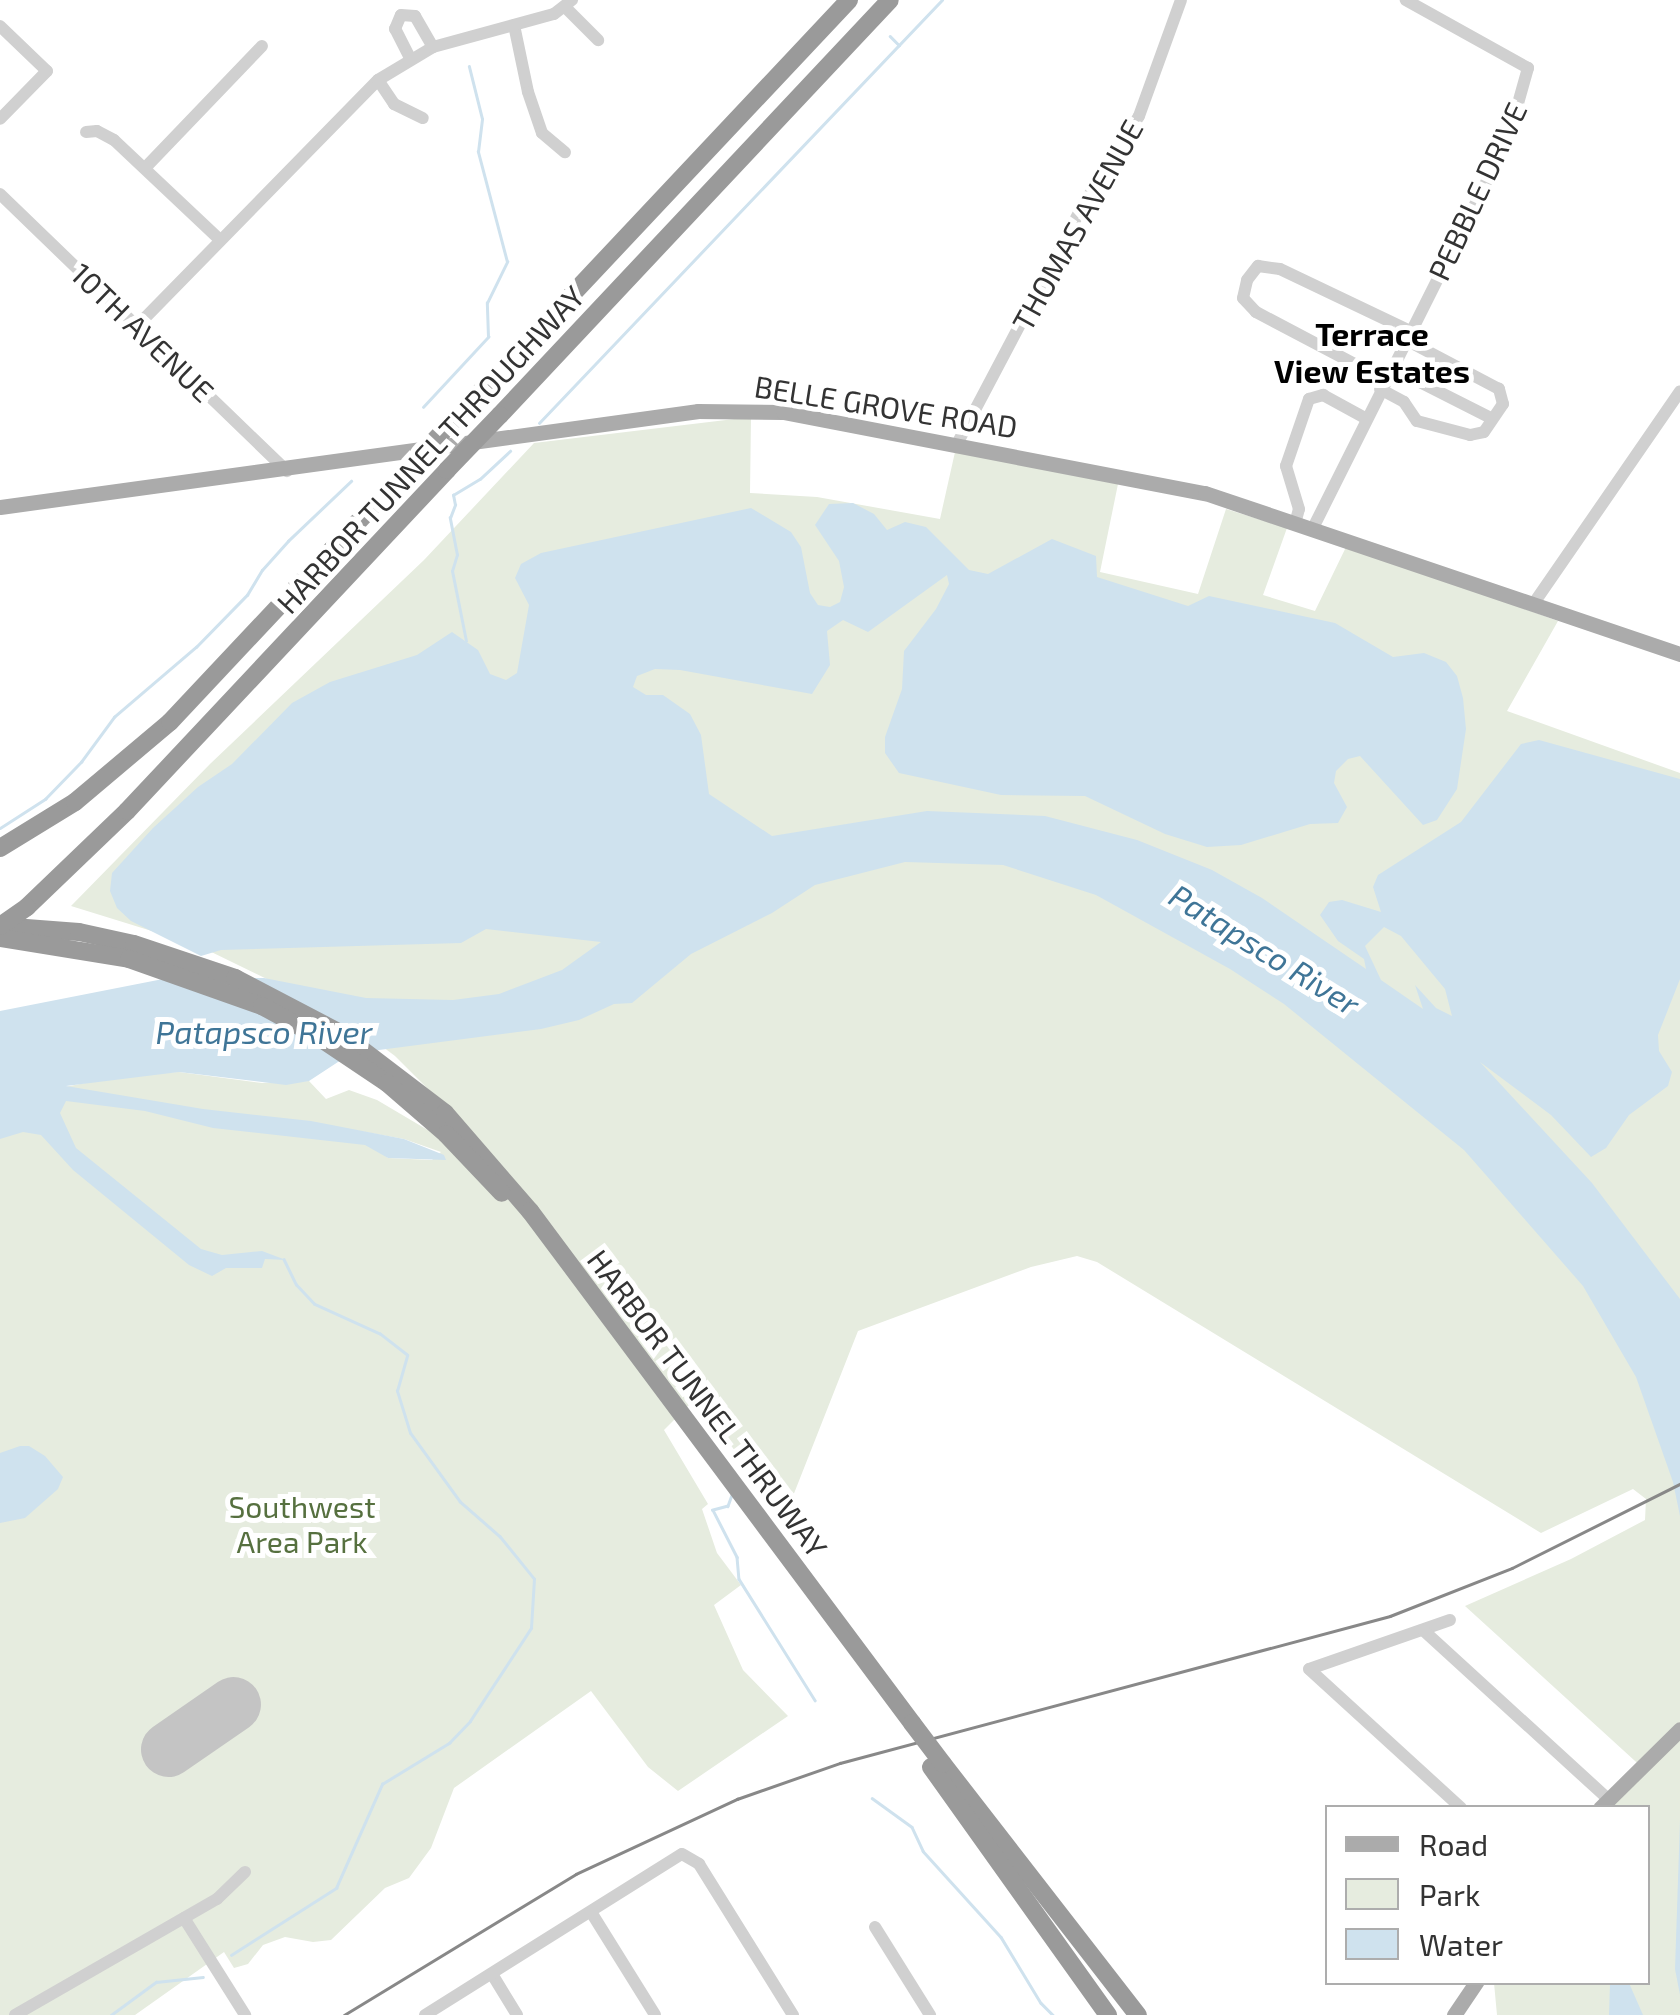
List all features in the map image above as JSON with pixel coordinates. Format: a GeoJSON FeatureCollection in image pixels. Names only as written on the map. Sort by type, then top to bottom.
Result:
{"type":"FeatureCollection","features":[{"type":"Feature","properties":{"kind":"highway","name":"HARBOR TUNNEL THROUGHWAY"},"geometry":{"type":"LineString","coordinates":[[0,848],[74,802],[134,755],[204,688],[850,0]]}},
{"type":"Feature","properties":{"kind":"highway","name":"HARBOR TUNNEL THROUGHWAY"},"geometry":{"type":"LineString","coordinates":[[0,926],[27,907],[127,811],[890,0]]}},
{"type":"Feature","properties":{"kind":"highway","name":"HARBOR TUNNEL THROUGHWAY"},"geometry":{"type":"LineString","coordinates":[[0,926],[78,932],[131,951]]}},
{"type":"Feature","properties":{"kind":"highway"},"geometry":{"type":"LineString","coordinates":[[0,938],[131,951]]}},
{"type":"Feature","properties":{"kind":"highway","name":"HARBOR TUNNEL THRUWAY"},"geometry":{"type":"LineString","coordinates":[[131,951],[217,987],[317,1036],[387,1083],[446,1134],[517,1212],[906,1725],[1138,2015]]}},
{"type":"Feature","properties":{"kind":"highway","name":"HARBOR TUNNEL THRUWAY"},"geometry":{"type":"LineString","coordinates":[[937,1765],[1108,2015]]}},
{"type":"Feature","properties":{"kind":"main road","name":"BELLE GROVE ROAD"},"geometry":{"type":"LineString","coordinates":[[0,508],[726,410],[791,412],[1205,493],[1314,526],[1680,654]]}},
{"type":"Feature","properties":{"kind":"main road"},"geometry":{"type":"LineString","coordinates":[[1603,1803],[1678,1731]]}},
{"type":"Feature","properties":{"kind":"main road"},"geometry":{"type":"LineString","coordinates":[[1454,2015],[1474,1985]]}},
{"type":"Feature","properties":{"kind":"street","name":"THOMAS AVENUE"},"geometry":{"type":"LineString","coordinates":[[957,444],[1084,205],[1139,116],[1181,0]]}},
{"type":"Feature","properties":{"kind":"street","name":"PEBBLE DRIVE"},"geometry":{"type":"LineString","coordinates":[[1314,526],[1514,125],[1528,68],[1406,0]]}},
{"type":"Feature","properties":{"kind":"street"},"geometry":{"type":"LineString","coordinates":[[137,326],[378,80],[410,58],[433,47],[514,25],[569,4],[598,40]]}},
{"type":"Feature","properties":{"kind":"street"},"geometry":{"type":"LineString","coordinates":[[410,58],[395,29],[401,15],[415,16],[433,47]]}},
{"type":"Feature","properties":{"kind":"street"},"geometry":{"type":"LineString","coordinates":[[514,25],[542,133],[565,152]]}},
{"type":"Feature","properties":{"kind":"street"},"geometry":{"type":"LineString","coordinates":[[0,26],[47,71],[0,120]]}},
{"type":"Feature","properties":{"kind":"street"},"geometry":{"type":"LineString","coordinates":[[144,168],[262,46]]}},
{"type":"Feature","properties":{"kind":"street"},"geometry":{"type":"LineString","coordinates":[[378,80],[394,104],[423,118]]}},
{"type":"Feature","properties":{"kind":"street"},"geometry":{"type":"LineString","coordinates":[[86,132],[106,134],[220,240]]}},
{"type":"Feature","properties":{"kind":"street","name":"10TH AVENUE"},"geometry":{"type":"LineString","coordinates":[[0,194],[287,470]]}},
{"type":"Feature","properties":{"kind":"street"},"geometry":{"type":"LineString","coordinates":[[1386,379],[1417,421],[1436,422],[1462,434],[1479,434],[1504,404],[1500,389],[1408,336],[1280,269],[1258,266],[1247,280],[1243,298],[1256,312],[1386,379],[1491,418]]}},
{"type":"Feature","properties":{"kind":"street"},"geometry":{"type":"LineString","coordinates":[[1534,603],[1680,391]]}},
{"type":"Feature","properties":{"kind":"street"},"geometry":{"type":"LineString","coordinates":[[1296,520],[1299,509],[1286,466],[1309,399],[1324,395],[1365,418]]}},
{"type":"Feature","properties":{"kind":"street"},"geometry":{"type":"LineString","coordinates":[[1450,1620],[1325,1660],[1310,1670],[1458,1805]]}},
{"type":"Feature","properties":{"kind":"street"},"geometry":{"type":"LineString","coordinates":[[1423,1630],[1603,1803]]}},
{"type":"Feature","properties":{"kind":"street"},"geometry":{"type":"LineString","coordinates":[[425,2015],[670,1858],[687,1856],[699,1864],[794,2015]]}},
{"type":"Feature","properties":{"kind":"street"},"geometry":{"type":"LineString","coordinates":[[15,2015],[184,1918],[230,1889],[244,1872]]}},
{"type":"Feature","properties":{"kind":"street"},"geometry":{"type":"LineString","coordinates":[[591,1912],[655,2015]]}},
{"type":"Feature","properties":{"kind":"street"},"geometry":{"type":"LineString","coordinates":[[184,1918],[245,2015]]}},
{"type":"Feature","properties":{"kind":"street"},"geometry":{"type":"LineString","coordinates":[[875,1927],[930,2015]]}},
{"type":"Feature","properties":{"kind":"street"},"geometry":{"type":"LineString","coordinates":[[492,1974],[517,2015]]}},
{"type":"Feature","properties":{"kind":"green space","name":"Southwest Area Park"},"geometry":{"type":"Polygon","coordinates":[[[751,417],[750,493],[817,497],[940,519],[955,452],[1118,484],[1100,572],[1198,594],[1226,509],[1287,528],[1263,595],[1315,611],[1347,545],[1558,621],[1507,711],[1680,773],[1680,2015],[1497,2015],[1494,1985],[1650,1985],[1650,1805],[1613,1805],[1646,1771],[1465,1606],[1571,1559],[1645,1520],[1646,1499],[1633,1489],[1541,1533],[1097,1262],[1077,1256],[1031,1267],[858,1331],[793,1496],[775,1475],[760,1485],[702,1406],[690,1404],[664,1430],[708,1504],[702,1509],[717,1553],[741,1585],[714,1605],[743,1670],[788,1716],[678,1791],[648,1767],[591,1691],[454,1788],[431,1848],[409,1878],[385,1888],[331,1940],[313,1942],[285,1937],[263,1945],[248,1964],[234,1968],[224,1952],[135,2015],[0,2015],[0,1100],[130,1074],[179,1072],[262,1083],[309,1081],[326,1099],[349,1090],[377,1100],[448,1142],[445,1106],[395,1056],[339,1014],[197,945],[71,906],[210,764],[424,560],[534,443],[751,417]],[[354,1130],[388,1158],[432,1160],[441,1152],[404,1139],[354,1130]]]}},
{"type":"Feature","properties":{"kind":"water","name":"Patapsco River"},"geometry":{"type":"Polygon","coordinates":[[[853,503],[874,514],[887,530],[905,522],[926,527],[969,570],[988,574],[1052,539],[1096,556],[1097,577],[1188,606],[1209,596],[1335,623],[1393,657],[1424,653],[1446,662],[1457,676],[1466,729],[1457,789],[1437,820],[1423,825],[1360,756],[1348,759],[1336,771],[1334,783],[1347,807],[1338,823],[1310,824],[1241,845],[1207,847],[1165,834],[1085,796],[1001,795],[899,773],[885,753],[885,737],[902,689],[904,651],[936,609],[949,584],[947,575],[868,632],[843,620],[827,631],[830,665],[812,694],[680,670],[655,669],[637,676],[633,687],[646,695],[663,695],[690,714],[701,735],[709,794],[772,836],[927,811],[1045,816],[1137,840],[1212,870],[1262,898],[1366,969],[1364,959],[1338,941],[1320,915],[1329,902],[1342,900],[1381,912],[1373,887],[1378,875],[1461,822],[1521,744],[1539,740],[1680,779],[1680,979],[1658,1035],[1659,1051],[1672,1072],[1668,1086],[1629,1115],[1606,1148],[1591,1157],[1551,1115],[1480,1062],[1592,1183],[1680,1299],[1680,1516],[1673,1482],[1636,1377],[1583,1286],[1464,1150],[1284,1004],[1230,969],[1096,895],[1003,865],[905,862],[815,885],[772,913],[691,954],[632,1003],[614,1004],[579,1020],[541,1029],[379,1050],[338,1062],[309,1081],[286,1085],[179,1072],[66,1086],[203,1109],[311,1121],[404,1139],[444,1155],[446,1160],[388,1158],[365,1145],[213,1128],[145,1111],[66,1101],[60,1113],[76,1148],[201,1249],[222,1255],[262,1251],[286,1260],[265,1259],[262,1268],[226,1268],[212,1276],[189,1265],[73,1170],[41,1135],[23,1132],[0,1139],[0,1011],[163,979],[264,978],[366,998],[453,1000],[499,994],[562,970],[601,942],[486,929],[461,943],[221,950],[201,956],[131,921],[117,908],[110,891],[112,873],[153,828],[198,787],[232,764],[292,703],[330,682],[417,655],[452,632],[478,650],[490,674],[506,680],[517,673],[529,605],[515,578],[521,564],[541,553],[751,508],[791,532],[801,547],[810,593],[818,605],[830,607],[840,602],[844,587],[839,561],[815,525],[829,504],[853,503]],[[1384,927],[1365,946],[1381,980],[1423,1009],[1415,985],[1436,1008],[1452,1016],[1445,989],[1401,936],[1384,927]]]}},
{"type":"Feature","properties":{"kind":"water"},"geometry":{"type":"Polygon","coordinates":[[[29,1446],[45,1456],[63,1477],[58,1489],[25,1518],[0,1523],[0,1453],[29,1446]]]}},
{"type":"Feature","properties":{"kind":"water"},"geometry":{"type":"Polygon","coordinates":[[[1680,1820],[1680,1995],[1675,1969],[1680,1820]]]}},
{"type":"Feature","properties":{"kind":"water"},"geometry":{"type":"Polygon","coordinates":[[[1610,1985],[1630,1985],[1643,2015],[1609,2015],[1610,1985]]]}},
{"type":"Feature","properties":{"kind":"waterway"},"geometry":{"type":"LineString","coordinates":[[539,423],[942,0]]}},
{"type":"Feature","properties":{"kind":"waterway"},"geometry":{"type":"LineString","coordinates":[[890,36],[899,45]]}},
{"type":"Feature","properties":{"kind":"waterway"},"geometry":{"type":"LineString","coordinates":[[423,407],[488,337],[487,303],[507,262],[478,152],[482,119],[469,67]]}},
{"type":"Feature","properties":{"kind":"waterway"},"geometry":{"type":"LineString","coordinates":[[466,641],[452,571],[457,555],[450,518],[455,505],[453,495],[480,479],[510,451]]}},
{"type":"Feature","properties":{"kind":"waterway"},"geometry":{"type":"LineString","coordinates":[[0,828],[45,799],[81,762],[114,717],[196,647],[247,595],[262,570],[288,541],[351,481]]}},
{"type":"Feature","properties":{"kind":"waterway"},"geometry":{"type":"LineString","coordinates":[[231,1955],[336,1888],[382,1784],[449,1743],[470,1721],[531,1628],[534,1579],[500,1537],[460,1502],[410,1433],[397,1391],[407,1355],[380,1334],[314,1304],[296,1285],[284,1260]]}},
{"type":"Feature","properties":{"kind":"waterway"},"geometry":{"type":"LineString","coordinates":[[732,1495],[728,1506],[713,1510],[737,1557],[739,1579],[815,1700]]}},
{"type":"Feature","properties":{"kind":"waterway"},"geometry":{"type":"LineString","coordinates":[[872,1798],[912,1827],[923,1851],[1001,1937],[1041,2003],[1053,2015]]}},
{"type":"Feature","properties":{"kind":"waterway"},"geometry":{"type":"LineString","coordinates":[[111,2015],[156,1982],[203,1977]]}},
{"type":"Feature","properties":{"kind":"runway"},"geometry":{"type":"LineString","coordinates":[[168,1749],[233,1704]]}},
{"type":"Feature","properties":{"kind":"tram line"},"geometry":{"type":"LineString","coordinates":[[344,2015],[576,1874],[737,1799],[840,1763],[1390,1616],[1512,1568],[1680,1484]]}},
{"type":"Feature","properties":{"kind":"district","name":"Terrace View Estates"},"geometry":{"type":"Point","coordinates":[1372,352]}}]}
